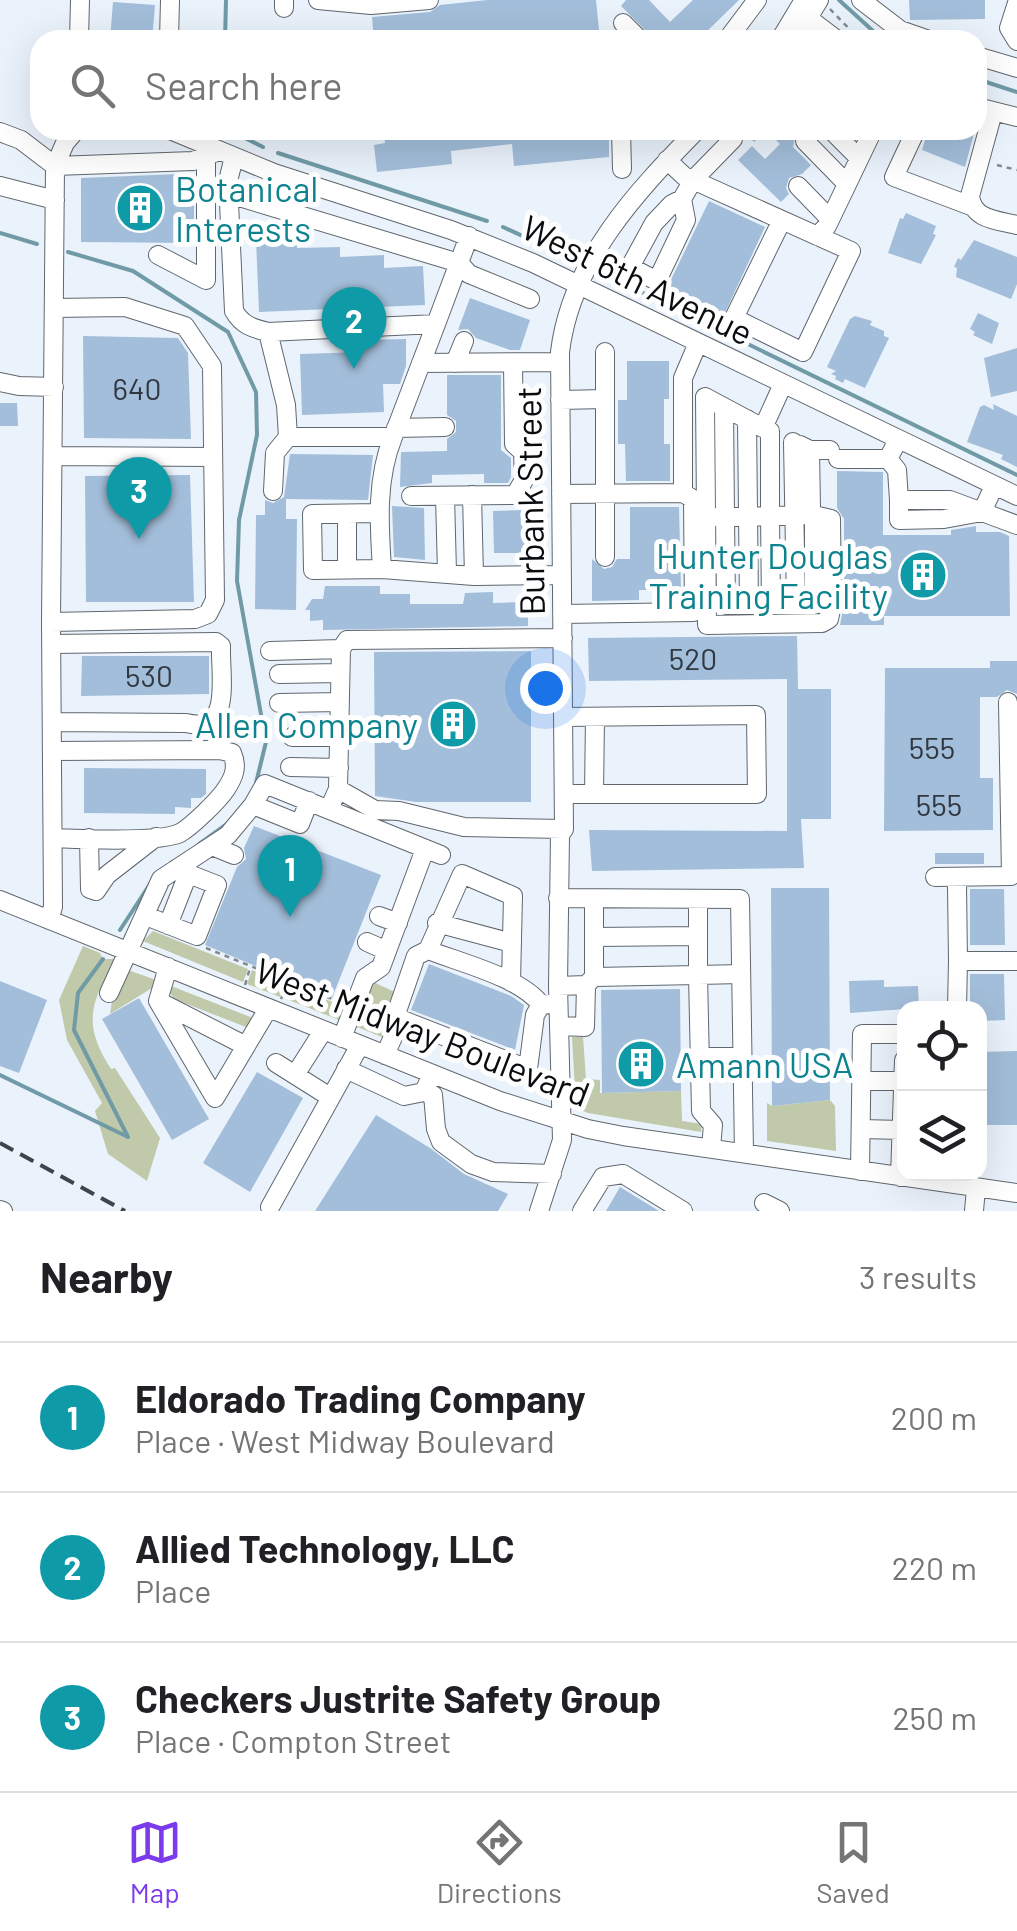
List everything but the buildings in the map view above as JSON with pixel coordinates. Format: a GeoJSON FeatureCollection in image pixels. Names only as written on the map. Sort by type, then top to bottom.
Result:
{"type":"FeatureCollection","features":[{"type":"Feature","properties":{"kind":"street"},"geometry":{"type":"LineString","coordinates":[[78,30],[80,0]]}},
{"type":"Feature","properties":{"kind":"street"},"geometry":{"type":"LineString","coordinates":[[169,30],[170,0]]}},
{"type":"Feature","properties":{"kind":"street"},"geometry":{"type":"LineString","coordinates":[[318,0],[371,6],[428,0]]}},
{"type":"Feature","properties":{"kind":"street"},"geometry":{"type":"LineString","coordinates":[[736,30],[757,0]]}},
{"type":"Feature","properties":{"kind":"street"},"geometry":{"type":"LineString","coordinates":[[861,0],[900,30]]}},
{"type":"Feature","properties":{"kind":"street"},"geometry":{"type":"LineString","coordinates":[[791,30],[806,9],[822,2]]}},
{"type":"Feature","properties":{"kind":"street"},"geometry":{"type":"LineString","coordinates":[[987,58],[1014,38],[1009,23],[1017,3]]}},
{"type":"Feature","properties":{"kind":"street"},"geometry":{"type":"LineString","coordinates":[[806,9],[827,30]]}},
{"type":"Feature","properties":{"kind":"street"},"geometry":{"type":"LineString","coordinates":[[623,23],[630,30]]}},
{"type":"Feature","properties":{"kind":"street"},"geometry":{"type":"LineString","coordinates":[[987,60],[1017,68]]}},
{"type":"Feature","properties":{"kind":"street"},"geometry":{"type":"LineString","coordinates":[[987,110],[1017,117]]}},
{"type":"Feature","properties":{"kind":"street"},"geometry":{"type":"LineString","coordinates":[[0,132],[22,140],[55,166],[193,161],[220,155]]}},
{"type":"Feature","properties":{"kind":"street"},"geometry":{"type":"LineString","coordinates":[[49,920],[54,907],[55,166],[66,140]]}},
{"type":"Feature","properties":{"kind":"street","name":"West 6th Avenue"},"geometry":{"type":"LineString","coordinates":[[190,140],[220,155],[469,236],[1017,496]]}},
{"type":"Feature","properties":{"kind":"street"},"geometry":{"type":"LineString","coordinates":[[621,140],[622,169]]}},
{"type":"Feature","properties":{"kind":"street","name":"Burbank Street"},"geometry":{"type":"LineString","coordinates":[[539,1211],[562,1140],[558,1026],[552,998],[560,836],[564,829],[560,400],[563,328],[620,212],[687,140]]}},
{"type":"Feature","properties":{"kind":"street"},"geometry":{"type":"LineString","coordinates":[[682,198],[693,180],[732,140]]}},
{"type":"Feature","properties":{"kind":"street"},"geometry":{"type":"LineString","coordinates":[[842,140],[860,158]]}},
{"type":"Feature","properties":{"kind":"street"},"geometry":{"type":"LineString","coordinates":[[817,236],[868,140]]}},
{"type":"Feature","properties":{"kind":"street"},"geometry":{"type":"LineString","coordinates":[[911,140],[894,177],[971,206],[982,216],[1017,225]]}},
{"type":"Feature","properties":{"kind":"street"},"geometry":{"type":"LineString","coordinates":[[971,206],[980,140]]}},
{"type":"Feature","properties":{"kind":"street"},"geometry":{"type":"LineString","coordinates":[[805,141],[846,184]]}},
{"type":"Feature","properties":{"kind":"street"},"geometry":{"type":"LineString","coordinates":[[220,155],[228,181],[234,311],[246,326],[268,332],[436,324]]}},
{"type":"Feature","properties":{"kind":"street"},"geometry":{"type":"LineString","coordinates":[[158,255],[206,280],[220,155]]}},
{"type":"Feature","properties":{"kind":"street"},"geometry":{"type":"LineString","coordinates":[[667,160],[693,180],[782,220],[850,251],[803,352],[734,318],[782,220]]}},
{"type":"Feature","properties":{"kind":"street"},"geometry":{"type":"LineString","coordinates":[[0,186],[55,200]]}},
{"type":"Feature","properties":{"kind":"street"},"geometry":{"type":"LineString","coordinates":[[798,186],[830,218]]}},
{"type":"Feature","properties":{"kind":"street"},"geometry":{"type":"LineString","coordinates":[[229,194],[458,263],[469,274],[530,298]]}},
{"type":"Feature","properties":{"kind":"street"},"geometry":{"type":"LineString","coordinates":[[382,569],[379,513],[385,458],[469,236]]}},
{"type":"Feature","properties":{"kind":"street"},"geometry":{"type":"LineString","coordinates":[[52,622],[195,619],[208,614],[215,600],[212,366],[185,326],[125,307],[54,308]]}},
{"type":"Feature","properties":{"kind":"street"},"geometry":{"type":"LineString","coordinates":[[268,332],[286,405],[288,436],[275,453],[273,491]]}},
{"type":"Feature","properties":{"kind":"street"},"geometry":{"type":"LineString","coordinates":[[455,363],[464,341]]}},
{"type":"Feature","properties":{"kind":"street"},"geometry":{"type":"LineString","coordinates":[[683,493],[683,378],[698,343]]}},
{"type":"Feature","properties":{"kind":"street"},"geometry":{"type":"LineString","coordinates":[[604,352],[605,556]]}},
{"type":"Feature","properties":{"kind":"street"},"geometry":{"type":"LineString","coordinates":[[412,496],[515,494],[524,480],[523,452],[514,444],[513,362]]}},
{"type":"Feature","properties":{"kind":"street"},"geometry":{"type":"LineString","coordinates":[[421,363],[560,362]]}},
{"type":"Feature","properties":{"kind":"street"},"geometry":{"type":"LineString","coordinates":[[0,382],[54,387]]}},
{"type":"Feature","properties":{"kind":"street"},"geometry":{"type":"LineString","coordinates":[[749,605],[749,516],[760,426],[784,384]]}},
{"type":"Feature","properties":{"kind":"street"},"geometry":{"type":"LineString","coordinates":[[716,517],[707,625],[822,623],[829,618],[814,605],[726,605],[705,397],[802,446],[834,454],[888,458],[898,470],[898,500],[950,500],[1017,525]]}},
{"type":"Feature","properties":{"kind":"street"},"geometry":{"type":"LineString","coordinates":[[560,400],[605,400]]}},
{"type":"Feature","properties":{"kind":"street"},"geometry":{"type":"LineString","coordinates":[[760,426],[770,516],[770,605]]}},
{"type":"Feature","properties":{"kind":"street"},"geometry":{"type":"LineString","coordinates":[[288,436],[445,427]]}},
{"type":"Feature","properties":{"kind":"street"},"geometry":{"type":"LineString","coordinates":[[888,458],[898,440]]}},
{"type":"Feature","properties":{"kind":"street"},"geometry":{"type":"LineString","coordinates":[[802,446],[804,515],[814,605]]}},
{"type":"Feature","properties":{"kind":"street"},"geometry":{"type":"LineString","coordinates":[[54,456],[213,457]]}},
{"type":"Feature","properties":{"kind":"street"},"geometry":{"type":"LineString","coordinates":[[982,512],[994,486]]}},
{"type":"Feature","properties":{"kind":"street"},"geometry":{"type":"LineString","coordinates":[[561,494],[683,493],[693,499],[694,612],[562,614]]}},
{"type":"Feature","properties":{"kind":"street"},"geometry":{"type":"LineString","coordinates":[[472,495],[474,576]]}},
{"type":"Feature","properties":{"kind":"street"},"geometry":{"type":"LineString","coordinates":[[445,496],[447,572]]}},
{"type":"Feature","properties":{"kind":"street"},"geometry":{"type":"LineString","coordinates":[[379,513],[312,514],[313,570],[562,575]]}},
{"type":"Feature","properties":{"kind":"street"},"geometry":{"type":"LineString","coordinates":[[347,514],[347,569]]}},
{"type":"Feature","properties":{"kind":"street"},"geometry":{"type":"LineString","coordinates":[[716,517],[804,515]]}},
{"type":"Feature","properties":{"kind":"street"},"geometry":{"type":"LineString","coordinates":[[329,810],[338,789],[341,650],[347,640],[562,638]]}},
{"type":"Feature","properties":{"kind":"street"},"geometry":{"type":"LineString","coordinates":[[52,644],[216,642],[221,646],[220,714],[212,723],[201,726],[53,722]]}},
{"type":"Feature","properties":{"kind":"street"},"geometry":{"type":"LineString","coordinates":[[270,651],[341,650]]}},
{"type":"Feature","properties":{"kind":"street"},"geometry":{"type":"LineString","coordinates":[[280,674],[340,672]]}},
{"type":"Feature","properties":{"kind":"street"},"geometry":{"type":"LineString","coordinates":[[279,703],[340,702]]}},
{"type":"Feature","properties":{"kind":"street"},"geometry":{"type":"LineString","coordinates":[[934,876],[1011,876],[1008,702]]}},
{"type":"Feature","properties":{"kind":"street"},"geometry":{"type":"LineString","coordinates":[[563,717],[756,715],[758,794],[564,794]]}},
{"type":"Feature","properties":{"kind":"street"},"geometry":{"type":"LineString","coordinates":[[594,794],[595,716]]}},
{"type":"Feature","properties":{"kind":"street"},"geometry":{"type":"LineString","coordinates":[[292,737],[339,737]]}},
{"type":"Feature","properties":{"kind":"street"},"geometry":{"type":"LineString","coordinates":[[53,752],[220,750],[232,753],[236,762],[234,776],[223,794],[180,833],[54,838]]}},
{"type":"Feature","properties":{"kind":"street"},"geometry":{"type":"LineString","coordinates":[[290,768],[339,768]]}},
{"type":"Feature","properties":{"kind":"street"},"geometry":{"type":"LineString","coordinates":[[110,993],[161,880],[182,872],[228,836],[265,784],[433,852],[382,967],[365,978],[346,1069],[270,1207]]}},
{"type":"Feature","properties":{"kind":"street"},"geometry":{"type":"LineString","coordinates":[[338,789],[375,810],[398,811],[464,827],[564,829]]}},
{"type":"Feature","properties":{"kind":"street"},"geometry":{"type":"LineString","coordinates":[[270,821],[282,791]]}},
{"type":"Feature","properties":{"kind":"street"},"geometry":{"type":"LineString","coordinates":[[253,805],[270,821],[300,824],[309,801]]}},
{"type":"Feature","properties":{"kind":"street"},"geometry":{"type":"LineString","coordinates":[[90,838],[90,889],[96,891],[106,875],[157,836]]}},
{"type":"Feature","properties":{"kind":"street"},"geometry":{"type":"LineString","coordinates":[[212,846],[234,855]]}},
{"type":"Feature","properties":{"kind":"street"},"geometry":{"type":"LineString","coordinates":[[168,924],[182,872]]}},
{"type":"Feature","properties":{"kind":"street"},"geometry":{"type":"LineString","coordinates":[[146,916],[197,936],[216,885],[182,872]]}},
{"type":"Feature","properties":{"kind":"street"},"geometry":{"type":"LineString","coordinates":[[511,982],[513,896],[462,874],[428,950],[416,956],[395,1017],[528,1069],[535,1014],[552,998],[590,981],[741,974]]}},
{"type":"Feature","properties":{"kind":"street"},"geometry":{"type":"LineString","coordinates":[[957,886],[957,1001]]}},
{"type":"Feature","properties":{"kind":"street"},"geometry":{"type":"LineString","coordinates":[[558,898],[740,898],[744,1154]]}},
{"type":"Feature","properties":{"kind":"street"},"geometry":{"type":"LineString","coordinates":[[698,899],[700,1111],[712,1125],[711,1148]]}},
{"type":"Feature","properties":{"kind":"street","name":"West Midway Boulevard"},"geometry":{"type":"LineString","coordinates":[[0,900],[351,1042],[562,1121],[623,1136],[897,1176]]}},
{"type":"Feature","properties":{"kind":"street"},"geometry":{"type":"LineString","coordinates":[[558,1026],[586,1026],[594,901]]}},
{"type":"Feature","properties":{"kind":"street"},"geometry":{"type":"LineString","coordinates":[[378,916],[406,916]]}},
{"type":"Feature","properties":{"kind":"street"},"geometry":{"type":"LineString","coordinates":[[437,923],[512,942]]}},
{"type":"Feature","properties":{"kind":"street"},"geometry":{"type":"LineString","coordinates":[[594,936],[698,936]]}},
{"type":"Feature","properties":{"kind":"street"},"geometry":{"type":"LineString","coordinates":[[367,942],[387,951]]}},
{"type":"Feature","properties":{"kind":"street"},"geometry":{"type":"LineString","coordinates":[[428,950],[511,982],[536,997],[552,998]]}},
{"type":"Feature","properties":{"kind":"street"},"geometry":{"type":"LineString","coordinates":[[958,961],[1017,961]]}},
{"type":"Feature","properties":{"kind":"street"},"geometry":{"type":"LineString","coordinates":[[168,967],[158,1001],[215,1098],[268,1009]]}},
{"type":"Feature","properties":{"kind":"street"},"geometry":{"type":"LineString","coordinates":[[158,1001],[246,1046]]}},
{"type":"Feature","properties":{"kind":"street"},"geometry":{"type":"LineString","coordinates":[[385,1055],[401,1019]]}},
{"type":"Feature","properties":{"kind":"street"},"geometry":{"type":"LineString","coordinates":[[294,1075],[324,1030]]}},
{"type":"Feature","properties":{"kind":"street"},"geometry":{"type":"LineString","coordinates":[[860,1171],[862,1034],[897,1034]]}},
{"type":"Feature","properties":{"kind":"street"},"geometry":{"type":"LineString","coordinates":[[699,1057],[742,1057]]}},
{"type":"Feature","properties":{"kind":"street"},"geometry":{"type":"LineString","coordinates":[[276,1063],[330,1097]]}},
{"type":"Feature","properties":{"kind":"street"},"geometry":{"type":"LineString","coordinates":[[346,1069],[404,1096],[424,1092],[433,1095],[441,1142],[470,1164],[493,1172],[552,1174]]}},
{"type":"Feature","properties":{"kind":"street"},"geometry":{"type":"LineString","coordinates":[[424,1092],[433,1074]]}},
{"type":"Feature","properties":{"kind":"street"},"geometry":{"type":"LineString","coordinates":[[862,1081],[897,1081]]}},
{"type":"Feature","properties":{"kind":"street"},"geometry":{"type":"LineString","coordinates":[[861,1129],[897,1130]]}},
{"type":"Feature","properties":{"kind":"street"},"geometry":{"type":"LineString","coordinates":[[582,1211],[604,1177],[623,1174],[684,1211]]}},
{"type":"Feature","properties":{"kind":"street","name":"West Midway Boulevard"},"geometry":{"type":"LineString","coordinates":[[932,1181],[1017,1193]]}},
{"type":"Feature","properties":{"kind":"street"},"geometry":{"type":"LineString","coordinates":[[974,1211],[976,1188]]}},
{"type":"Feature","properties":{"kind":"path"},"geometry":{"type":"LineString","coordinates":[[822,2],[850,30]]}},
{"type":"Feature","properties":{"kind":"path"},"geometry":{"type":"LineString","coordinates":[[997,165],[1017,170]]}},
{"type":"Feature","properties":{"kind":"path"},"geometry":{"type":"LineString","coordinates":[[200,946],[346,1005]]}},
{"type":"Feature","properties":{"kind":"path"},"geometry":{"type":"LineString","coordinates":[[245,985],[250,967]]}},
{"type":"Feature","properties":{"kind":"path"},"geometry":{"type":"LineString","coordinates":[[283,995],[288,982]]}},
{"type":"Feature","properties":{"kind":"green space"},"geometry":{"type":"Polygon","coordinates":[[[153,931],[248,969],[243,982],[143,941],[153,931]]]}},
{"type":"Feature","properties":{"kind":"green space"},"geometry":{"type":"Polygon","coordinates":[[[83,946],[100,953],[103,959],[117,959],[96,1001],[93,1026],[111,1069],[115,1068],[160,1138],[147,1181],[108,1154],[95,1111],[102,1103],[67,1040],[59,1000],[83,946]]]}},
{"type":"Feature","properties":{"kind":"green space"},"geometry":{"type":"Polygon","coordinates":[[[128,970],[156,980],[152,988],[110,1014],[112,1001],[128,970]]]}},
{"type":"Feature","properties":{"kind":"green space"},"geometry":{"type":"Polygon","coordinates":[[[252,970],[286,984],[280,997],[247,984],[252,970]]]}},
{"type":"Feature","properties":{"kind":"green space"},"geometry":{"type":"Polygon","coordinates":[[[373,982],[397,993],[382,1037],[357,1027],[373,982]]]}},
{"type":"Feature","properties":{"kind":"green space"},"geometry":{"type":"Polygon","coordinates":[[[289,985],[345,1007],[339,1020],[284,998],[289,985]]]}},
{"type":"Feature","properties":{"kind":"green space"},"geometry":{"type":"Polygon","coordinates":[[[171,986],[253,1018],[246,1027],[174,999],[168,989],[171,986]]]}},
{"type":"Feature","properties":{"kind":"green space"},"geometry":{"type":"Polygon","coordinates":[[[572,1037],[583,1037],[586,1079],[600,1080],[600,1093],[681,1091],[682,1121],[702,1124],[701,1132],[576,1108],[572,1037]]]}},
{"type":"Feature","properties":{"kind":"green space"},"geometry":{"type":"Polygon","coordinates":[[[830,1100],[835,1106],[836,1151],[767,1141],[767,1103],[772,1106],[830,1100]]]}},
{"type":"Feature","properties":{"kind":"waterway"},"geometry":{"type":"LineString","coordinates":[[225,30],[226,0]]}},
{"type":"Feature","properties":{"kind":"waterway"},"geometry":{"type":"LineString","coordinates":[[839,0],[872,30]]}},
{"type":"Feature","properties":{"kind":"waterway"},"geometry":{"type":"LineString","coordinates":[[987,82],[1017,92]]}},
{"type":"Feature","properties":{"kind":"waterway"},"geometry":{"type":"LineString","coordinates":[[249,140],[263,147]]}},
{"type":"Feature","properties":{"kind":"waterway"},"geometry":{"type":"LineString","coordinates":[[278,153],[487,221]]}},
{"type":"Feature","properties":{"kind":"waterway"},"geometry":{"type":"LineString","coordinates":[[503,227],[570,258]]}},
{"type":"Feature","properties":{"kind":"waterway"},"geometry":{"type":"LineString","coordinates":[[0,233],[37,244]]}},
{"type":"Feature","properties":{"kind":"waterway"},"geometry":{"type":"LineString","coordinates":[[68,252],[133,271],[228,332],[256,392],[257,435],[239,520],[237,581],[266,742],[256,783]]}},
{"type":"Feature","properties":{"kind":"waterway"},"geometry":{"type":"LineString","coordinates":[[606,275],[1017,475]]}},
{"type":"Feature","properties":{"kind":"waterway"},"geometry":{"type":"LineString","coordinates":[[199,844],[228,823]]}},
{"type":"Feature","properties":{"kind":"waterway"},"geometry":{"type":"LineString","coordinates":[[120,930],[150,884]]}},
{"type":"Feature","properties":{"kind":"waterway"},"geometry":{"type":"LineString","coordinates":[[0,1075],[128,1137],[74,1030],[78,993],[103,959]]}},
{"type":"Feature","properties":{"kind":"railway"},"geometry":{"type":"LineString","coordinates":[[0,1143],[125,1211]]}},
{"type":"Feature","properties":{"kind":"place","name":"Botanical Interests"},"geometry":{"type":"Point","coordinates":[140,208]}},
{"type":"Feature","properties":{"kind":"place","name":"Allied Technology, LLC"},"geometry":{"type":"Point","coordinates":[354,369]}},
{"type":"Feature","properties":{"kind":"place","name":"Checkers Justrite Safety Group"},"geometry":{"type":"Point","coordinates":[139,539]}},
{"type":"Feature","properties":{"kind":"place","name":"Hunter Douglas Training Facility"},"geometry":{"type":"Point","coordinates":[923,575]}},
{"type":"Feature","properties":{"kind":"place","name":"Allen Company"},"geometry":{"type":"Point","coordinates":[453,724]}},
{"type":"Feature","properties":{"kind":"place","name":"Eldorado Trading Company"},"geometry":{"type":"Point","coordinates":[290,917]}},
{"type":"Feature","properties":{"kind":"place","name":"Amann USA"},"geometry":{"type":"Point","coordinates":[641,1064]}}]}
